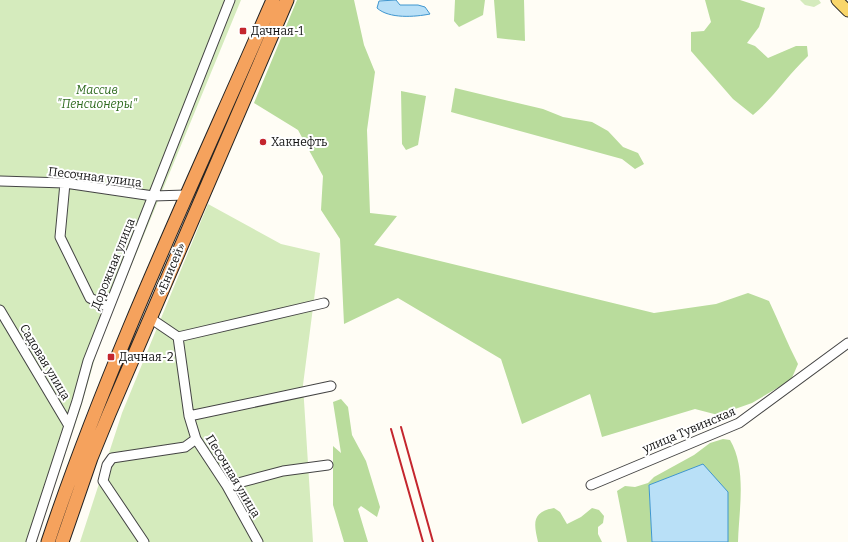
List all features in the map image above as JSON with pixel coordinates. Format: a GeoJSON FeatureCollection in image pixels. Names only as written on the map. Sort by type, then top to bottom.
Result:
{"type":"FeatureCollection","features":[{"type":"Feature","properties":{"kind":"highway","name":"«Енисей»"},"geometry":{"type":"LineString","coordinates":[[48,542],[102,396],[186,195],[272,0]]}},
{"type":"Feature","properties":{"kind":"highway","name":"«Енисей»"},"geometry":{"type":"LineString","coordinates":[[62,542],[91,458],[287,0]]}},
{"type":"Feature","properties":{"kind":"main road"},"geometry":{"type":"LineString","coordinates":[[837,0],[848,11]]}},
{"type":"Feature","properties":{"kind":"street","name":"Дорожная улица"},"geometry":{"type":"LineString","coordinates":[[31,542],[69,426],[88,361],[230,0]]}},
{"type":"Feature","properties":{"kind":"street","name":"Песочная улица"},"geometry":{"type":"LineString","coordinates":[[0,181],[65,184],[153,196],[186,195]]}},
{"type":"Feature","properties":{"kind":"street"},"geometry":{"type":"LineString","coordinates":[[65,184],[60,237],[90,298],[108,307]]}},
{"type":"Feature","properties":{"kind":"street"},"geometry":{"type":"LineString","coordinates":[[150,318],[178,337],[324,303]]}},
{"type":"Feature","properties":{"kind":"street","name":"Садовая улица"},"geometry":{"type":"LineString","coordinates":[[0,310],[69,426]]}},
{"type":"Feature","properties":{"kind":"street","name":"Песочная улица"},"geometry":{"type":"LineString","coordinates":[[178,337],[189,416],[196,439],[227,486],[258,542]]}},
{"type":"Feature","properties":{"kind":"street","name":"улица Тувинская"},"geometry":{"type":"LineString","coordinates":[[591,485],[739,423],[848,343]]}},
{"type":"Feature","properties":{"kind":"street"},"geometry":{"type":"LineString","coordinates":[[189,416],[331,386]]}},
{"type":"Feature","properties":{"kind":"street"},"geometry":{"type":"LineString","coordinates":[[144,542],[103,481],[107,465],[112,458],[185,447],[196,439]]}},
{"type":"Feature","properties":{"kind":"street"},"geometry":{"type":"LineString","coordinates":[[91,458],[107,465]]}},
{"type":"Feature","properties":{"kind":"street"},"geometry":{"type":"LineString","coordinates":[[227,486],[283,471],[328,465]]}},
{"type":"Feature","properties":{"kind":"green space","name":"Массив \"Пенсионеры\""},"geometry":{"type":"Polygon","coordinates":[[[0,0],[241,0],[99,344],[81,407],[36,542],[0,542],[0,0]]]}},
{"type":"Feature","properties":{"kind":"green space"},"geometry":{"type":"Polygon","coordinates":[[[297,0],[354,0],[364,45],[375,72],[367,130],[370,213],[397,216],[374,245],[654,313],[716,304],[748,293],[769,301],[798,364],[791,380],[752,403],[718,415],[695,409],[602,437],[590,394],[522,424],[501,359],[398,298],[344,324],[340,239],[321,210],[323,176],[298,130],[254,103],[297,0]]]}},
{"type":"Feature","properties":{"kind":"green space"},"geometry":{"type":"Polygon","coordinates":[[[455,0],[485,0],[483,15],[459,27],[454,21],[455,0]]]}},
{"type":"Feature","properties":{"kind":"green space"},"geometry":{"type":"Polygon","coordinates":[[[494,0],[524,0],[525,41],[497,38],[494,0]]]}},
{"type":"Feature","properties":{"kind":"green space"},"geometry":{"type":"Polygon","coordinates":[[[705,0],[740,0],[765,8],[759,27],[747,43],[755,46],[768,58],[796,46],[807,46],[808,56],[768,101],[753,115],[733,99],[691,51],[691,32],[704,31],[711,22],[705,0]]]}},
{"type":"Feature","properties":{"kind":"green space"},"geometry":{"type":"Polygon","coordinates":[[[800,0],[819,0],[821,3],[814,7],[805,5],[800,0]]]}},
{"type":"Feature","properties":{"kind":"green space"},"geometry":{"type":"Polygon","coordinates":[[[455,88],[543,109],[563,117],[592,122],[608,131],[623,147],[638,153],[644,164],[635,169],[622,159],[451,112],[455,88]]]}},
{"type":"Feature","properties":{"kind":"green space"},"geometry":{"type":"Polygon","coordinates":[[[401,91],[426,96],[418,145],[406,150],[402,144],[401,91]]]}},
{"type":"Feature","properties":{"kind":"green space"},"geometry":{"type":"Polygon","coordinates":[[[208,204],[281,244],[320,253],[303,385],[313,542],[80,542],[122,413],[208,204]]]}},
{"type":"Feature","properties":{"kind":"green space"},"geometry":{"type":"Polygon","coordinates":[[[341,399],[348,407],[352,435],[366,461],[380,507],[377,517],[361,506],[358,509],[368,542],[344,542],[333,505],[333,446],[341,453],[333,402],[341,399]]]}},
{"type":"Feature","properties":{"kind":"green space"},"geometry":{"type":"Polygon","coordinates":[[[723,439],[730,440],[739,464],[741,490],[738,542],[728,542],[728,492],[675,476],[649,485],[652,542],[627,542],[617,491],[625,486],[635,487],[648,483],[654,477],[694,455],[710,443],[723,439]]]}},
{"type":"Feature","properties":{"kind":"green space"},"geometry":{"type":"Polygon","coordinates":[[[554,508],[560,512],[567,524],[581,517],[592,508],[599,510],[604,516],[603,523],[598,527],[598,534],[602,542],[538,542],[535,524],[536,520],[541,512],[554,508]]]}},
{"type":"Feature","properties":{"kind":"water"},"geometry":{"type":"Polygon","coordinates":[[[396,0],[400,5],[418,5],[425,7],[430,14],[417,16],[395,16],[382,12],[377,8],[379,1],[396,0]]]}},
{"type":"Feature","properties":{"kind":"water"},"geometry":{"type":"Polygon","coordinates":[[[703,464],[728,492],[728,542],[652,542],[649,485],[703,464]]]}},
{"type":"Feature","properties":{"kind":"railway"},"geometry":{"type":"LineString","coordinates":[[401,427],[433,542]]}},
{"type":"Feature","properties":{"kind":"railway"},"geometry":{"type":"LineString","coordinates":[[391,429],[423,542]]}},
{"type":"Feature","properties":{"kind":"place","name":"Дачная-1"},"geometry":{"type":"Point","coordinates":[243,31]}},
{"type":"Feature","properties":{"kind":"place","name":"Хакнефть"},"geometry":{"type":"Point","coordinates":[263,142]}},
{"type":"Feature","properties":{"kind":"place","name":"Дачная-2"},"geometry":{"type":"Point","coordinates":[111,357]}}]}
